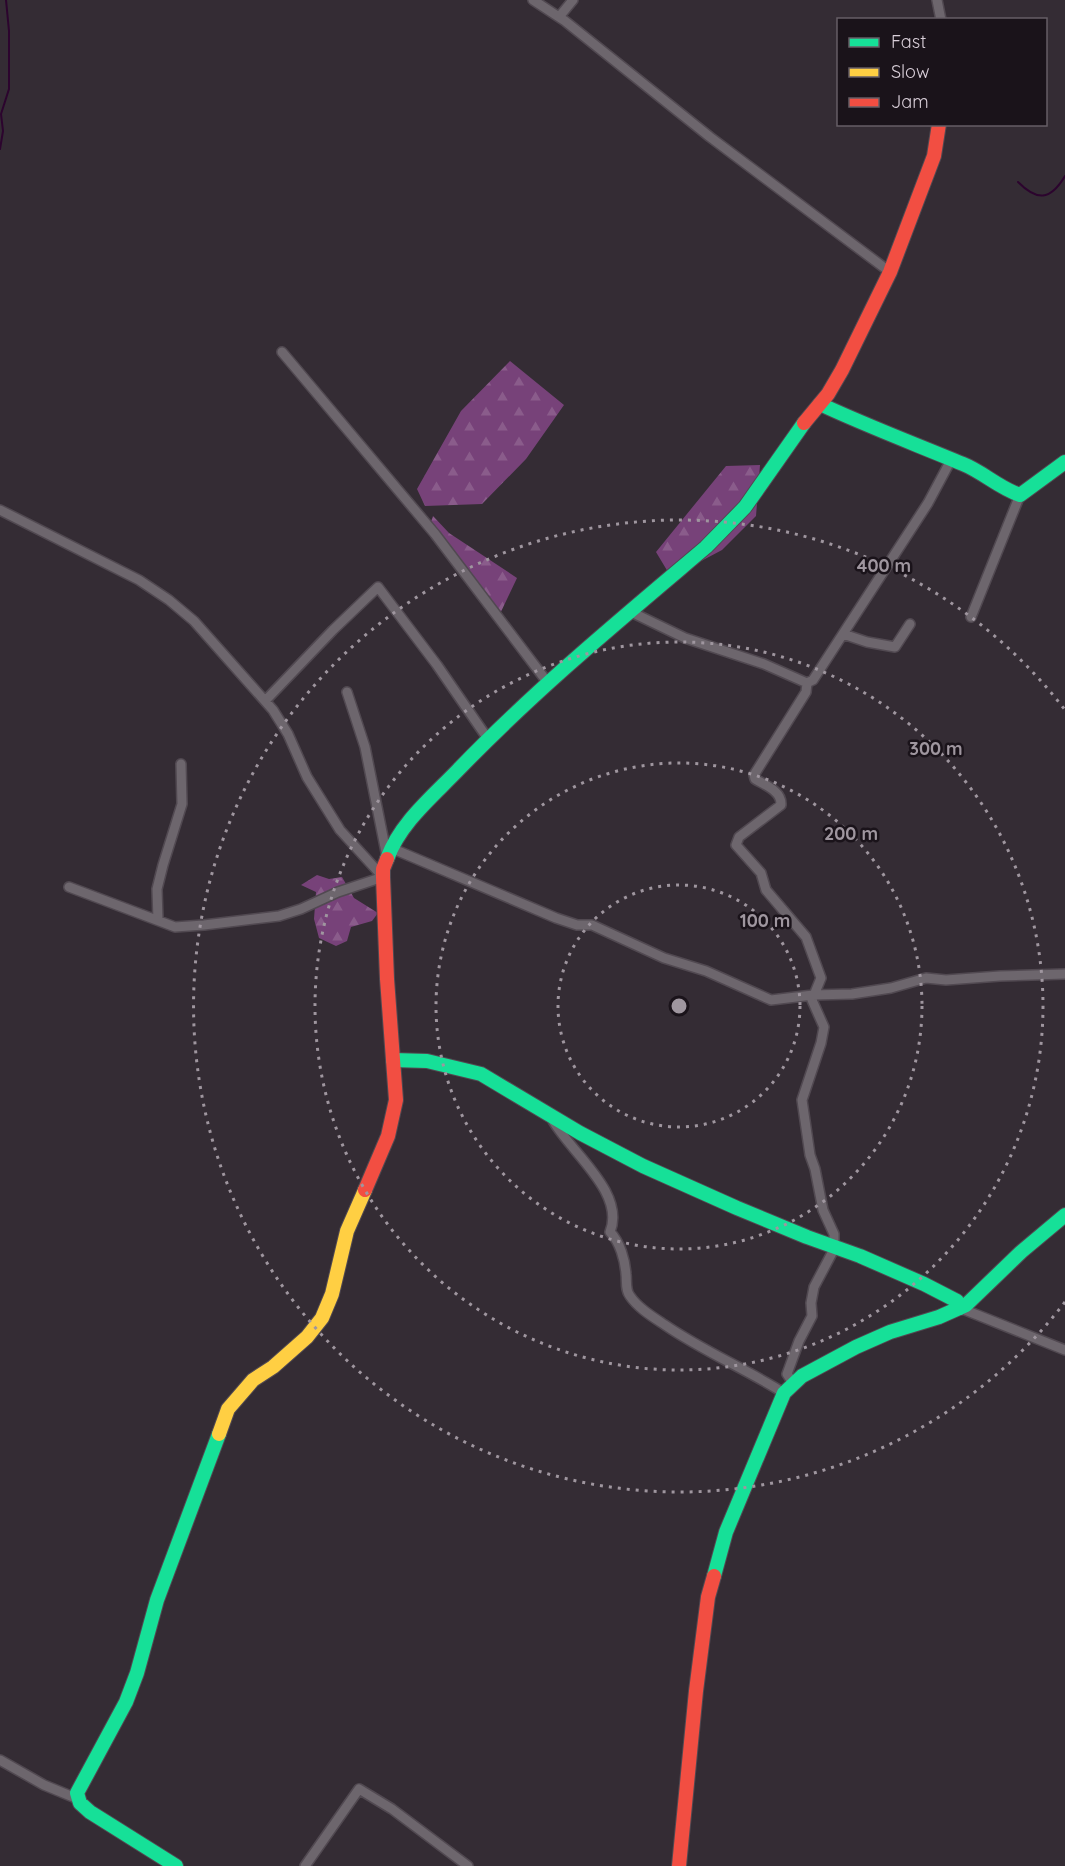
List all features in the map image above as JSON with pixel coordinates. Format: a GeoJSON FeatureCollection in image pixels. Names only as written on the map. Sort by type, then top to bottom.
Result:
{"type":"FeatureCollection","features":[{"type":"Feature","properties":{"kind":"street"},"geometry":{"type":"LineString","coordinates":[[533,0],[559,17],[650,87],[710,137],[890,272]]}},
{"type":"Feature","properties":{"kind":"street"},"geometry":{"type":"LineString","coordinates":[[559,17],[573,0]]}},
{"type":"Feature","properties":{"kind":"street"},"geometry":{"type":"LineString","coordinates":[[937,0],[942,18]]}},
{"type":"Feature","properties":{"kind":"street"},"geometry":{"type":"LineString","coordinates":[[78,1799],[77,1793],[80,1785],[126,1702],[137,1673],[158,1600],[228,1409],[253,1380],[273,1367],[308,1337],[327,1307],[333,1294],[347,1231],[384,1149],[392,1125],[396,1100],[387,979],[383,877],[389,854],[416,813],[488,739],[548,683],[706,547],[734,520],[820,404],[842,370],[890,272],[929,172],[937,144],[939,126]]}},
{"type":"Feature","properties":{"kind":"street"},"geometry":{"type":"LineString","coordinates":[[282,352],[435,534],[548,683]]}},
{"type":"Feature","properties":{"kind":"street"},"geometry":{"type":"LineString","coordinates":[[820,404],[879,432],[951,460],[962,462],[1002,488],[1020,495]]}},
{"type":"Feature","properties":{"kind":"street"},"geometry":{"type":"LineString","coordinates":[[807,683],[813,680],[928,503],[951,460]]}},
{"type":"Feature","properties":{"kind":"street"},"geometry":{"type":"LineString","coordinates":[[971,617],[1020,495],[1064,462]]}},
{"type":"Feature","properties":{"kind":"street"},"geometry":{"type":"LineString","coordinates":[[0,510],[139,580],[169,600],[194,621],[265,700],[288,734],[307,777],[340,830],[383,877]]}},
{"type":"Feature","properties":{"kind":"street"},"geometry":{"type":"LineString","coordinates":[[265,700],[378,587],[437,665],[488,739]]}},
{"type":"Feature","properties":{"kind":"street"},"geometry":{"type":"LineString","coordinates":[[629,611],[685,638],[764,664],[807,683]]}},
{"type":"Feature","properties":{"kind":"street"},"geometry":{"type":"LineString","coordinates":[[843,634],[867,642],[895,647],[910,624]]}},
{"type":"Feature","properties":{"kind":"street"},"geometry":{"type":"LineString","coordinates":[[789,1388],[787,1374],[798,1341],[812,1316],[811,1303],[814,1287],[832,1253],[834,1234],[823,1210],[810,1155],[802,1100],[824,1027],[812,1000],[821,978],[806,937],[766,890],[761,873],[736,845],[740,837],[781,805],[781,799],[776,792],[755,779],[754,775],[806,692],[807,683]]}},
{"type":"Feature","properties":{"kind":"street"},"geometry":{"type":"LineString","coordinates":[[347,692],[365,747],[389,854]]}},
{"type":"Feature","properties":{"kind":"street"},"geometry":{"type":"LineString","coordinates":[[158,920],[157,889],[182,804],[181,764]]}},
{"type":"Feature","properties":{"kind":"street"},"geometry":{"type":"LineString","coordinates":[[389,854],[556,918],[577,925],[592,925],[664,958],[706,971],[771,1000],[813,995],[852,994],[891,988],[926,978],[946,980],[1009,975],[1065,974]]}},
{"type":"Feature","properties":{"kind":"street"},"geometry":{"type":"LineString","coordinates":[[69,887],[175,927],[204,926],[279,916],[383,877]]}},
{"type":"Feature","properties":{"kind":"street"},"geometry":{"type":"LineString","coordinates":[[393,1060],[428,1061],[482,1074],[580,1134],[653,1170],[737,1208],[807,1237],[833,1245],[946,1295],[957,1301],[960,1308],[1065,1350]]}},
{"type":"Feature","properties":{"kind":"street"},"geometry":{"type":"LineString","coordinates":[[550,1114],[554,1123],[604,1189],[613,1216],[610,1232],[616,1238],[620,1248],[630,1296],[653,1317],[683,1338],[789,1388]]}},
{"type":"Feature","properties":{"kind":"street"},"geometry":{"type":"LineString","coordinates":[[679,1866],[696,1691],[708,1597],[726,1532],[789,1388],[811,1370],[856,1347],[890,1332],[960,1308],[1065,1215]]}},
{"type":"Feature","properties":{"kind":"street"},"geometry":{"type":"LineString","coordinates":[[0,1760],[44,1785],[78,1799],[90,1812],[176,1866]]}},
{"type":"Feature","properties":{"kind":"street"},"geometry":{"type":"LineString","coordinates":[[305,1866],[359,1789],[392,1809],[468,1866]]}},
{"type":"Feature","properties":{"kind":"green space"},"geometry":{"type":"Polygon","coordinates":[[[510,361],[564,405],[526,459],[482,504],[425,506],[417,489],[461,411],[510,361]]]}},
{"type":"Feature","properties":{"kind":"green space"},"geometry":{"type":"Polygon","coordinates":[[[760,465],[756,516],[722,550],[671,577],[656,552],[726,466],[760,465]]]}},
{"type":"Feature","properties":{"kind":"green space"},"geometry":{"type":"Polygon","coordinates":[[[433,516],[449,533],[517,578],[498,618],[429,527],[433,516]]]}},
{"type":"Feature","properties":{"kind":"green space"},"geometry":{"type":"Polygon","coordinates":[[[317,875],[329,879],[342,877],[354,898],[378,913],[372,921],[351,927],[347,941],[336,946],[319,938],[314,919],[316,892],[301,885],[317,875]]]}},
{"type":"Feature","properties":{"kind":"waterway"},"geometry":{"type":"LineString","coordinates":[[0,149],[3,131],[1,114],[9,89],[9,31],[6,0]]}},
{"type":"Feature","properties":{"kind":"waterway"},"geometry":{"type":"LineString","coordinates":[[1018,182],[1031,193],[1043,196],[1054,190],[1065,176]]}},
{"type":"Feature","properties":{"kind":"traffic: fast"},"geometry":{"type":"LineString","coordinates":[[820,404],[963,464],[1020,495],[1065,462]]}},
{"type":"Feature","properties":{"kind":"traffic: fast"},"geometry":{"type":"LineString","coordinates":[[387,859],[408,822],[487,740],[579,656],[706,547],[745,507],[804,423]]}},
{"type":"Feature","properties":{"kind":"traffic: fast"},"geometry":{"type":"LineString","coordinates":[[393,1060],[427,1061],[481,1074],[580,1133],[643,1166],[737,1208],[860,1256],[924,1284],[957,1301],[960,1308]]}},
{"type":"Feature","properties":{"kind":"traffic: fast"},"geometry":{"type":"LineString","coordinates":[[714,1576],[726,1532],[784,1393],[802,1376],[856,1347],[890,1332],[939,1317],[966,1305],[1021,1252],[1065,1215]]}},
{"type":"Feature","properties":{"kind":"traffic: fast"},"geometry":{"type":"LineString","coordinates":[[176,1866],[90,1812],[80,1803],[77,1793],[126,1702],[137,1673],[157,1600],[219,1434]]}},
{"type":"Feature","properties":{"kind":"traffic: slow"},"geometry":{"type":"LineString","coordinates":[[219,1434],[228,1409],[253,1380],[273,1367],[307,1337],[322,1318],[332,1294],[347,1231],[365,1190]]}},
{"type":"Feature","properties":{"kind":"traffic: jam"},"geometry":{"type":"LineString","coordinates":[[804,423],[828,394],[842,370],[890,272],[934,156],[939,126]]}},
{"type":"Feature","properties":{"kind":"traffic: jam"},"geometry":{"type":"LineString","coordinates":[[365,1190],[388,1136],[396,1100],[387,979],[383,877],[387,859]]}},
{"type":"Feature","properties":{"kind":"traffic: jam"},"geometry":{"type":"LineString","coordinates":[[679,1866],[696,1691],[708,1597],[714,1576]]}}]}
